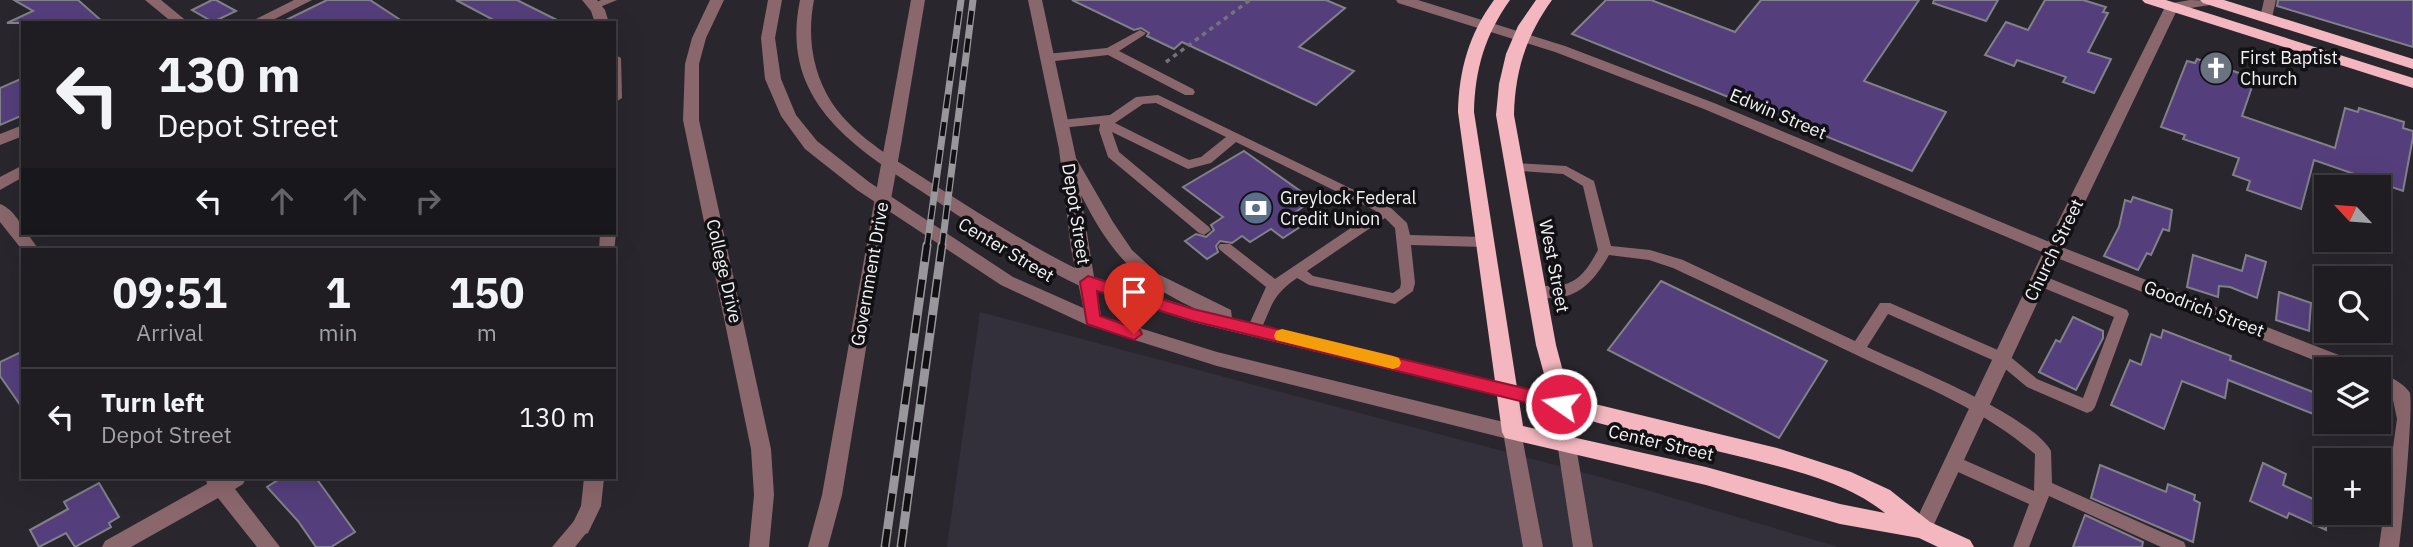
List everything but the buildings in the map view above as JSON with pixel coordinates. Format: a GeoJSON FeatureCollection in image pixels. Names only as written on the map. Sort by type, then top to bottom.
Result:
{"type":"FeatureCollection","features":[{"type":"Feature","properties":{"kind":"highway"},"geometry":{"type":"LineString","coordinates":[[1502,0],[1484,26],[1468,71],[1466,112],[1513,432]]}},
{"type":"Feature","properties":{"kind":"highway","name":"West Street"},"geometry":{"type":"LineString","coordinates":[[1544,0],[1520,37],[1511,60],[1505,115],[1536,291],[1561,404]]}},
{"type":"Feature","properties":{"kind":"highway"},"geometry":{"type":"LineString","coordinates":[[2150,0],[2413,83]]}},
{"type":"Feature","properties":{"kind":"highway"},"geometry":{"type":"LineString","coordinates":[[2209,0],[2413,64]]}},
{"type":"Feature","properties":{"kind":"highway","name":"Center Street"},"geometry":{"type":"LineString","coordinates":[[1561,404],[1777,457],[1843,478],[1882,496],[1922,528],[1962,547]]}},
{"type":"Feature","properties":{"kind":"highway","name":"Center Street"},"geometry":{"type":"LineString","coordinates":[[1513,432],[1706,476],[1840,514],[1922,528]]}},
{"type":"Feature","properties":{"kind":"street"},"geometry":{"type":"LineString","coordinates":[[152,0],[179,21]]}},
{"type":"Feature","properties":{"kind":"street"},"geometry":{"type":"LineString","coordinates":[[259,21],[305,0]]}},
{"type":"Feature","properties":{"kind":"street","name":"College Drive"},"geometry":{"type":"LineString","coordinates":[[717,0],[699,38],[692,64],[691,120],[761,449],[764,495],[760,547]]}},
{"type":"Feature","properties":{"kind":"street","name":"Center Street"},"geometry":{"type":"LineString","coordinates":[[775,0],[768,37],[772,79],[789,116],[811,145],[863,186],[1007,281],[1093,320],[1217,359],[1513,432]]}},
{"type":"Feature","properties":{"kind":"street","name":"Center Street"},"geometry":{"type":"LineString","coordinates":[[807,0],[803,36],[807,68],[815,86],[839,122],[882,157],[1002,236],[1088,282],[1193,315],[1561,404]]}},
{"type":"Feature","properties":{"kind":"street","name":"Government Drive"},"geometry":{"type":"LineString","coordinates":[[818,547],[832,495],[918,0]]}},
{"type":"Feature","properties":{"kind":"street","name":"Depot Street"},"geometry":{"type":"LineString","coordinates":[[1035,0],[1067,149],[1080,249],[1093,320]]}},
{"type":"Feature","properties":{"kind":"street","name":"Edwin Street"},"geometry":{"type":"LineString","coordinates":[[1403,0],[1560,49],[1709,106],[2053,250]]}},
{"type":"Feature","properties":{"kind":"street"},"geometry":{"type":"LineString","coordinates":[[2172,7],[2209,0]]}},
{"type":"Feature","properties":{"kind":"street"},"geometry":{"type":"LineString","coordinates":[[592,3],[602,21]]}},
{"type":"Feature","properties":{"kind":"street","name":"Church Street"},"geometry":{"type":"LineString","coordinates":[[1922,528],[2053,250],[2172,7]]}},
{"type":"Feature","properties":{"kind":"street"},"geometry":{"type":"LineString","coordinates":[[0,140],[21,131]]}},
{"type":"Feature","properties":{"kind":"street","name":"Depot Street"},"geometry":{"type":"LineString","coordinates":[[1067,149],[1104,223],[1129,258],[1151,278],[1166,287],[1252,328]]}},
{"type":"Feature","properties":{"kind":"street"},"geometry":{"type":"LineString","coordinates":[[0,184],[21,171]]}},
{"type":"Feature","properties":{"kind":"street"},"geometry":{"type":"LineString","coordinates":[[0,211],[29,248]]}},
{"type":"Feature","properties":{"kind":"street","name":"Goodrich Street"},"geometry":{"type":"LineString","coordinates":[[2053,250],[2325,357]]}},
{"type":"Feature","properties":{"kind":"street"},"geometry":{"type":"LineString","coordinates":[[2389,547],[2407,419],[2402,396],[2391,387]]}},
{"type":"Feature","properties":{"kind":"street","name":"West Street"},"geometry":{"type":"LineString","coordinates":[[1561,404],[1583,547]]}},
{"type":"Feature","properties":{"kind":"street"},"geometry":{"type":"LineString","coordinates":[[1513,432],[1533,547]]}},
{"type":"Feature","properties":{"kind":"street"},"geometry":{"type":"LineString","coordinates":[[562,547],[581,527],[591,506],[594,479]]}},
{"type":"Feature","properties":{"kind":"street"},"geometry":{"type":"LineString","coordinates":[[112,547],[224,481],[270,547]]}},
{"type":"Feature","properties":{"kind":"lane"},"geometry":{"type":"LineString","coordinates":[[592,3],[611,0]]}},
{"type":"Feature","properties":{"kind":"lane"},"geometry":{"type":"LineString","coordinates":[[2266,18],[2270,0]]}},
{"type":"Feature","properties":{"kind":"lane"},"geometry":{"type":"LineString","coordinates":[[1046,58],[1110,51],[1140,33]]}},
{"type":"Feature","properties":{"kind":"lane"},"geometry":{"type":"LineString","coordinates":[[1110,51],[1189,92]]}},
{"type":"Feature","properties":{"kind":"lane"},"geometry":{"type":"LineString","coordinates":[[1204,230],[1113,154],[1105,130],[1110,122],[1140,100],[1158,99],[1386,211],[1399,220],[1402,226],[1408,283],[1406,291],[1395,299],[1309,280],[1297,271]]}},
{"type":"Feature","properties":{"kind":"lane"},"geometry":{"type":"LineString","coordinates":[[1061,124],[1110,122],[1188,165],[1206,160],[1234,137]]}},
{"type":"Feature","properties":{"kind":"lane"},"geometry":{"type":"LineString","coordinates":[[1513,167],[1566,170],[1589,184],[1605,250],[1589,279],[1567,292],[1536,291]]}},
{"type":"Feature","properties":{"kind":"lane"},"geometry":{"type":"LineString","coordinates":[[1252,328],[1275,286],[1386,211]]}},
{"type":"Feature","properties":{"kind":"lane"},"geometry":{"type":"LineString","coordinates":[[1404,240],[1484,242]]}},
{"type":"Feature","properties":{"kind":"lane"},"geometry":{"type":"LineString","coordinates":[[1225,247],[1275,286]]}},
{"type":"Feature","properties":{"kind":"lane"},"geometry":{"type":"LineString","coordinates":[[1605,250],[1650,255],[1678,264],[1979,407],[2026,435],[2043,451],[2041,493],[2021,547]]}},
{"type":"Feature","properties":{"kind":"lane"},"geometry":{"type":"LineString","coordinates":[[1858,349],[1885,307],[2002,358],[2032,383],[2087,407],[2122,314],[2039,280]]}},
{"type":"Feature","properties":{"kind":"lane"},"geometry":{"type":"LineString","coordinates":[[1953,462],[2178,547]]}},
{"type":"Feature","properties":{"kind":"path"},"geometry":{"type":"LineString","coordinates":[[1152,73],[1250,0]]}},
{"type":"Feature","properties":{"kind":"shaded area"},"geometry":{"type":"Polygon","coordinates":[[[980,312],[1626,484],[1838,547],[947,547],[980,312]]]}},
{"type":"Feature","properties":{"kind":"railway"},"geometry":{"type":"LineString","coordinates":[[927,247],[961,0]]}},
{"type":"Feature","properties":{"kind":"railway"},"geometry":{"type":"LineString","coordinates":[[942,247],[973,0]]}},
{"type":"Feature","properties":{"kind":"railway"},"geometry":{"type":"LineString","coordinates":[[885,547],[927,245]]}},
{"type":"Feature","properties":{"kind":"railway"},"geometry":{"type":"LineString","coordinates":[[901,547],[942,245]]}},
{"type":"Feature","properties":{"kind":"slow traffic"},"geometry":{"type":"LineString","coordinates":[[1282,336],[1393,363]]}},
{"type":"Feature","properties":{"kind":"place","name":"First Baptist Church"},"geometry":{"type":"Point","coordinates":[2216,68]}},
{"type":"Feature","properties":{"kind":"place","name":"Greylock Federal Credit Union"},"geometry":{"type":"Point","coordinates":[1256,208]}},
{"type":"Feature","properties":{"kind":"route"},"geometry":{"type":"LineString","coordinates":[[1134,334],[1093,320],[1088,282],[1193,315],[1561,404]]}}]}
